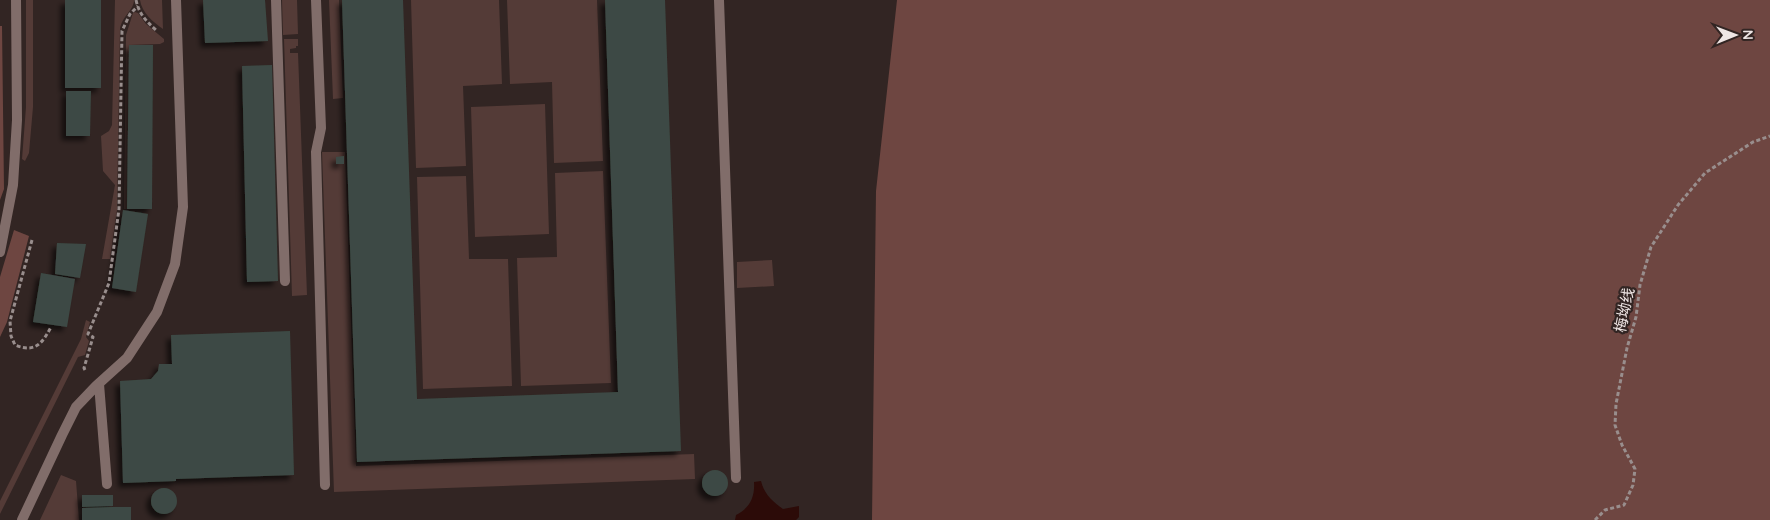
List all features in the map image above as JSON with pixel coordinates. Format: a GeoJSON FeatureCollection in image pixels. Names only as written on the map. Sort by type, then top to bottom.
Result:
{"type":"FeatureCollection","features":[{"type":"Feature","properties":{"kind":"street"},"geometry":{"type":"LineString","coordinates":[[0,252],[13,185],[15,158],[17,120],[16,0]]}},
{"type":"Feature","properties":{"kind":"street"},"geometry":{"type":"LineString","coordinates":[[22,520],[76,407],[127,358],[157,312],[175,264],[183,207],[176,0]]}},
{"type":"Feature","properties":{"kind":"street"},"geometry":{"type":"LineString","coordinates":[[276,0],[285,281]]}},
{"type":"Feature","properties":{"kind":"street"},"geometry":{"type":"LineString","coordinates":[[316,0],[321,128],[316,152],[325,485]]}},
{"type":"Feature","properties":{"kind":"street"},"geometry":{"type":"LineString","coordinates":[[720,0],[736,478]]}},
{"type":"Feature","properties":{"kind":"street"},"geometry":{"type":"LineString","coordinates":[[99,384],[107,484]]}},
{"type":"Feature","properties":{"kind":"path"},"geometry":{"type":"LineString","coordinates":[[136,0],[139,12],[156,30],[163,34],[178,36]]}},
{"type":"Feature","properties":{"kind":"path"},"geometry":{"type":"LineString","coordinates":[[99,384],[84,368],[94,337],[88,334],[109,283],[119,210],[122,31],[130,14],[138,6]]}},
{"type":"Feature","properties":{"kind":"path","name":"梅坳线"},"geometry":{"type":"LineString","coordinates":[[1596,520],[1605,510],[1624,505],[1633,485],[1636,469],[1622,445],[1615,425],[1616,404],[1627,348],[1636,317],[1640,285],[1651,247],[1678,205],[1705,173],[1753,142],[1770,136]]}},
{"type":"Feature","properties":{"kind":"path"},"geometry":{"type":"LineString","coordinates":[[32,240],[10,321],[11,336],[15,345],[24,349],[36,347],[45,339],[52,327]]}},
{"type":"Feature","properties":{"kind":"shaded area"},"geometry":{"type":"Polygon","coordinates":[[[26,0],[33,0],[33,107],[29,153],[25,161],[22,159],[26,107],[26,0]]]}},
{"type":"Feature","properties":{"kind":"shaded area"},"geometry":{"type":"Polygon","coordinates":[[[115,0],[134,0],[120,29],[117,210],[110,259],[102,259],[115,185],[103,171],[101,136],[109,131],[112,125],[115,0]]]}},
{"type":"Feature","properties":{"kind":"shaded area"},"geometry":{"type":"Polygon","coordinates":[[[140,0],[162,0],[163,29],[146,13],[140,0]]]}},
{"type":"Feature","properties":{"kind":"shaded area"},"geometry":{"type":"Polygon","coordinates":[[[282,0],[297,0],[298,34],[283,35],[282,0]]]}},
{"type":"Feature","properties":{"kind":"shaded area"},"geometry":{"type":"Polygon","coordinates":[[[329,0],[339,0],[343,98],[333,99],[329,0]]]}},
{"type":"Feature","properties":{"kind":"shaded area"},"geometry":{"type":"Polygon","coordinates":[[[411,0],[499,0],[502,84],[463,86],[466,166],[416,168],[411,0]]]}},
{"type":"Feature","properties":{"kind":"shaded area"},"geometry":{"type":"Polygon","coordinates":[[[507,0],[597,0],[603,161],[554,163],[552,82],[510,84],[507,0]]]}},
{"type":"Feature","properties":{"kind":"shaded area"},"geometry":{"type":"Polygon","coordinates":[[[897,0],[1770,0],[1770,520],[872,520],[876,191],[897,0]]]}},
{"type":"Feature","properties":{"kind":"shaded area"},"geometry":{"type":"Polygon","coordinates":[[[135,12],[164,39],[164,42],[160,44],[129,45],[127,209],[124,209],[126,35],[135,12]]]}},
{"type":"Feature","properties":{"kind":"shaded area"},"geometry":{"type":"Polygon","coordinates":[[[0,26],[2,26],[4,189],[0,200],[0,26]]]}},
{"type":"Feature","properties":{"kind":"shaded area"},"geometry":{"type":"Polygon","coordinates":[[[284,39],[298,39],[298,46],[290,49],[290,53],[298,53],[307,295],[292,296],[284,39]]]}},
{"type":"Feature","properties":{"kind":"shaded area"},"geometry":{"type":"Polygon","coordinates":[[[545,104],[549,234],[475,237],[471,107],[545,104]]]}},
{"type":"Feature","properties":{"kind":"shaded area"},"geometry":{"type":"Polygon","coordinates":[[[322,152],[345,152],[356,466],[694,454],[695,479],[334,492],[322,152]]]}},
{"type":"Feature","properties":{"kind":"shaded area"},"geometry":{"type":"Polygon","coordinates":[[[603,171],[611,383],[521,386],[517,258],[557,257],[555,173],[603,171]]]}},
{"type":"Feature","properties":{"kind":"shaded area"},"geometry":{"type":"Polygon","coordinates":[[[466,176],[469,259],[508,259],[512,386],[423,389],[417,177],[466,176]]]}},
{"type":"Feature","properties":{"kind":"shaded area"},"geometry":{"type":"Polygon","coordinates":[[[14,230],[29,236],[7,322],[0,337],[0,277],[14,230]]]}},
{"type":"Feature","properties":{"kind":"shaded area"},"geometry":{"type":"Polygon","coordinates":[[[772,260],[774,286],[737,288],[737,262],[772,260]]]}},
{"type":"Feature","properties":{"kind":"shaded area"},"geometry":{"type":"Polygon","coordinates":[[[86,320],[90,322],[86,337],[89,341],[85,355],[78,357],[0,514],[0,501],[81,339],[86,320]]]}},
{"type":"Feature","properties":{"kind":"shaded area"},"geometry":{"type":"Polygon","coordinates":[[[61,475],[76,481],[79,520],[40,520],[61,475]]]}},
{"type":"Feature","properties":{"kind":"shaded area"},"geometry":{"type":"Polygon","coordinates":[[[761,481],[769,497],[783,509],[799,506],[799,517],[796,520],[735,520],[736,515],[751,502],[754,482],[761,481]]]}},
{"type":"Feature","properties":{"kind":"building"},"geometry":{"type":"Polygon","coordinates":[[[65,0],[101,0],[101,88],[65,88],[65,0]]]}},
{"type":"Feature","properties":{"kind":"building"},"geometry":{"type":"Polygon","coordinates":[[[203,0],[265,0],[268,41],[205,43],[203,0]]]}},
{"type":"Feature","properties":{"kind":"building"},"geometry":{"type":"Polygon","coordinates":[[[342,0],[403,0],[417,399],[618,392],[605,0],[665,0],[681,451],[357,462],[342,0]]]}},
{"type":"Feature","properties":{"kind":"building"},"geometry":{"type":"Polygon","coordinates":[[[129,45],[153,45],[152,209],[127,209],[129,45]]]}},
{"type":"Feature","properties":{"kind":"building"},"geometry":{"type":"Polygon","coordinates":[[[272,65],[278,281],[247,282],[242,66],[272,65]]]}},
{"type":"Feature","properties":{"kind":"building"},"geometry":{"type":"Polygon","coordinates":[[[66,91],[91,91],[90,136],[66,136],[66,91]]]}},
{"type":"Feature","properties":{"kind":"building"},"geometry":{"type":"Polygon","coordinates":[[[344,156],[344,164],[336,164],[336,157],[344,156]]]}},
{"type":"Feature","properties":{"kind":"building"},"geometry":{"type":"Polygon","coordinates":[[[123,210],[148,214],[136,292],[112,288],[123,210]]]}},
{"type":"Feature","properties":{"kind":"building"},"geometry":{"type":"Polygon","coordinates":[[[57,243],[86,244],[80,278],[55,274],[57,243]]]}},
{"type":"Feature","properties":{"kind":"building"},"geometry":{"type":"Polygon","coordinates":[[[41,273],[75,279],[67,327],[33,322],[41,273]]]}},
{"type":"Feature","properties":{"kind":"building"},"geometry":{"type":"Polygon","coordinates":[[[290,331],[294,475],[176,479],[176,481],[123,483],[120,381],[151,379],[158,371],[159,364],[172,364],[171,335],[290,331]]]}},
{"type":"Feature","properties":{"kind":"building"},"geometry":{"type":"Polygon","coordinates":[[[715,470],[724,474],[728,483],[724,492],[715,496],[706,492],[702,483],[706,474],[715,470]]]}},
{"type":"Feature","properties":{"kind":"building"},"geometry":{"type":"Polygon","coordinates":[[[164,488],[173,492],[177,501],[173,510],[164,514],[155,510],[151,501],[155,492],[164,488]]]}},
{"type":"Feature","properties":{"kind":"building"},"geometry":{"type":"Polygon","coordinates":[[[82,495],[113,495],[113,506],[82,507],[82,495]]]}},
{"type":"Feature","properties":{"kind":"building"},"geometry":{"type":"Polygon","coordinates":[[[131,507],[131,520],[82,520],[82,508],[131,507]]]}}]}
